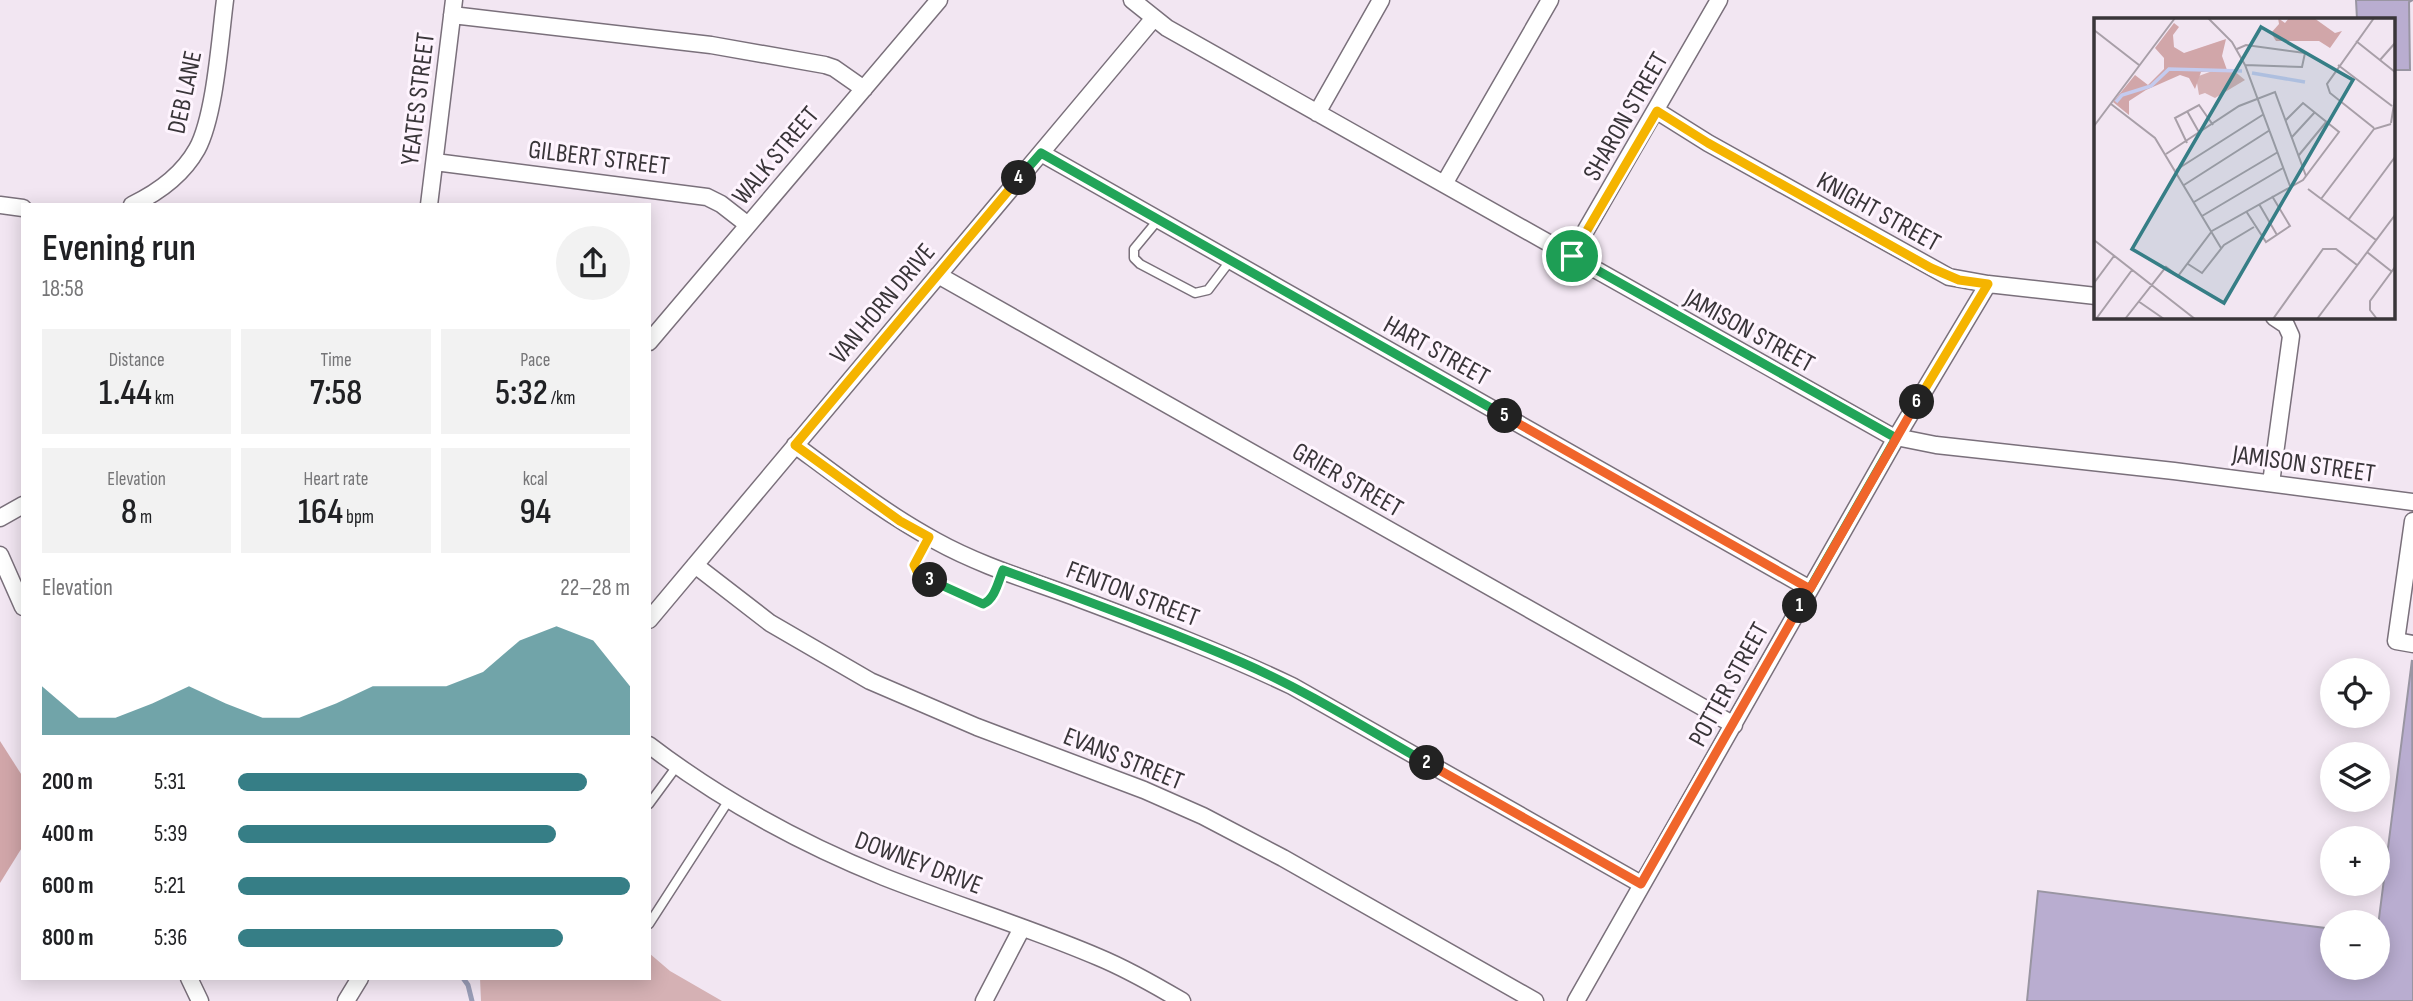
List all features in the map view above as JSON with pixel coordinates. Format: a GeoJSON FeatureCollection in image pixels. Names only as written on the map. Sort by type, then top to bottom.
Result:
{"type":"FeatureCollection","features":[{"type":"Feature","properties":{"kind":"street","name":"DEB LANE"},"geometry":{"type":"LineString","coordinates":[[136,203],[150,196],[176,175],[198,148],[211,104],[225,0]]}},
{"type":"Feature","properties":{"kind":"street","name":"WALK STREET"},"geometry":{"type":"LineString","coordinates":[[651,340],[939,0]]}},
{"type":"Feature","properties":{"kind":"street","name":"JAMISON STREET"},"geometry":{"type":"LineString","coordinates":[[1132,0],[1167,28],[1896,438],[2413,502]]}},
{"type":"Feature","properties":{"kind":"street"},"geometry":{"type":"LineString","coordinates":[[1317,113],[1381,0]]}},
{"type":"Feature","properties":{"kind":"street"},"geometry":{"type":"LineString","coordinates":[[1444,184],[1550,0]]}},
{"type":"Feature","properties":{"kind":"street","name":"SHARON STREET"},"geometry":{"type":"LineString","coordinates":[[1572,256],[1719,0]]}},
{"type":"Feature","properties":{"kind":"street"},"geometry":{"type":"LineString","coordinates":[[453,8],[711,45],[825,65],[834,68],[863,89]]}},
{"type":"Feature","properties":{"kind":"street","name":"YEATES STREET"},"geometry":{"type":"LineString","coordinates":[[429,203],[453,8]]}},
{"type":"Feature","properties":{"kind":"street","name":"VAN HORN DRIVE"},"geometry":{"type":"LineString","coordinates":[[651,618],[1154,18]]}},
{"type":"Feature","properties":{"kind":"street","name":"KNIGHT STREET"},"geometry":{"type":"LineString","coordinates":[[1657,111],[1708,143],[1931,268],[1959,280],[2094,296]]}},
{"type":"Feature","properties":{"kind":"street","name":"HART STREET"},"geometry":{"type":"LineString","coordinates":[[1041,153],[1810,589]]}},
{"type":"Feature","properties":{"kind":"street","name":"GILBERT STREET"},"geometry":{"type":"LineString","coordinates":[[435,162],[698,195],[721,204],[748,225]]}},
{"type":"Feature","properties":{"kind":"street"},"geometry":{"type":"LineString","coordinates":[[0,205],[21,208]]}},
{"type":"Feature","properties":{"kind":"street","name":"GRIER STREET"},"geometry":{"type":"LineString","coordinates":[[938,275],[1734,724]]}},
{"type":"Feature","properties":{"kind":"street","name":"POTTER STREET"},"geometry":{"type":"LineString","coordinates":[[1576,1001],[1896,438],[1988,284]]}},
{"type":"Feature","properties":{"kind":"street"},"geometry":{"type":"LineString","coordinates":[[2271,483],[2291,336],[2280,321]]}},
{"type":"Feature","properties":{"kind":"street","name":"FENTON STREET"},"geometry":{"type":"LineString","coordinates":[[795,445],[900,521],[929,537],[1003,570],[1160,629],[1292,686],[1641,884]]}},
{"type":"Feature","properties":{"kind":"street"},"geometry":{"type":"LineString","coordinates":[[0,518],[21,506]]}},
{"type":"Feature","properties":{"kind":"street"},"geometry":{"type":"LineString","coordinates":[[2413,522],[2396,641],[2413,644]]}},
{"type":"Feature","properties":{"kind":"street"},"geometry":{"type":"LineString","coordinates":[[0,555],[21,602]]}},
{"type":"Feature","properties":{"kind":"street","name":"EVANS STREET"},"geometry":{"type":"LineString","coordinates":[[695,565],[770,623],[870,681],[941,713],[1144,790],[1203,816],[1283,858],[1535,1001]]}},
{"type":"Feature","properties":{"kind":"street","name":"DOWNEY DRIVE"},"geometry":{"type":"LineString","coordinates":[[651,746],[729,800],[798,839],[885,877],[1100,958],[1154,994],[1182,1001]]}},
{"type":"Feature","properties":{"kind":"street"},"geometry":{"type":"LineString","coordinates":[[984,1001],[1022,928]]}},
{"type":"Feature","properties":{"kind":"street"},"geometry":{"type":"LineString","coordinates":[[190,980],[200,1001]]}},
{"type":"Feature","properties":{"kind":"street"},"geometry":{"type":"LineString","coordinates":[[346,1001],[359,980]]}},
{"type":"Feature","properties":{"kind":"lane"},"geometry":{"type":"LineString","coordinates":[[1158,220],[1135,249],[1134,258],[1140,264],[1195,293],[1208,289],[1230,261]]}},
{"type":"Feature","properties":{"kind":"lane"},"geometry":{"type":"LineString","coordinates":[[929,537],[914,565],[919,576],[983,604],[989,602],[1003,570]]}},
{"type":"Feature","properties":{"kind":"lane"},"geometry":{"type":"LineString","coordinates":[[651,801],[677,766]]}},
{"type":"Feature","properties":{"kind":"lane"},"geometry":{"type":"LineString","coordinates":[[651,921],[729,800]]}},
{"type":"Feature","properties":{"kind":"shaded area"},"geometry":{"type":"Polygon","coordinates":[[[0,741],[21,774],[21,849],[0,883],[0,741]]]}},
{"type":"Feature","properties":{"kind":"shaded area"},"geometry":{"type":"Polygon","coordinates":[[[651,955],[670,971],[722,1001],[481,1001],[480,980],[651,980],[651,955]]]}},
{"type":"Feature","properties":{"kind":"building"},"geometry":{"type":"Polygon","coordinates":[[[2356,0],[2413,0],[2409,2],[2410,70],[2396,70],[2396,18],[2357,18],[2356,0]]]}},
{"type":"Feature","properties":{"kind":"building"},"geometry":{"type":"Polygon","coordinates":[[[2412,660],[2413,1001],[2027,1001],[2038,891],[2320,927],[2320,980],[2390,980],[2390,910],[2380,910],[2382,896],[2390,896],[2390,832],[2412,660]]]}},
{"type":"Feature","properties":{"kind":"waterway"},"geometry":{"type":"LineString","coordinates":[[464,980],[472,1001]]}},
{"type":"Feature","properties":{"kind":"route"},"geometry":{"type":"LineString","coordinates":[[1572,256],[1657,111],[1708,143],[1931,268],[1959,280],[1988,284],[1810,589],[1041,153],[795,445],[900,521],[929,537],[914,565],[919,576],[983,604],[989,602],[1003,570],[1244,663],[1292,686],[1641,884],[1734,724],[1810,589],[1896,438],[1572,256]]}}]}
